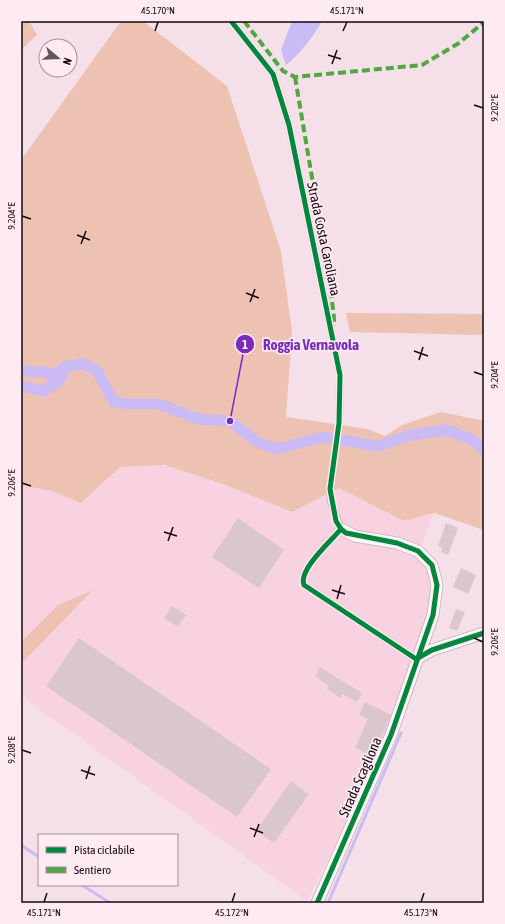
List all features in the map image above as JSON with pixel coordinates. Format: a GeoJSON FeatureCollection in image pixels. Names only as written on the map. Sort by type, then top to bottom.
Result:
{"type":"FeatureCollection","features":[{"type":"Feature","properties":{"kind":"street","name":"Strada Scagliona"},"geometry":{"type":"LineString","coordinates":[[317,903],[392,735],[416,658],[433,615],[437,585],[432,565],[418,552],[407,547],[355,536],[341,529]]}},
{"type":"Feature","properties":{"kind":"street"},"geometry":{"type":"LineString","coordinates":[[416,658],[432,650],[484,633]]}},
{"type":"Feature","properties":{"kind":"lane","name":"Strada Costa Caroliana"},"geometry":{"type":"LineString","coordinates":[[231,21],[273,74],[289,126],[340,375],[339,423],[330,478],[331,502],[341,529]]}},
{"type":"Feature","properties":{"kind":"lane"},"geometry":{"type":"LineString","coordinates":[[341,529],[307,567],[303,575],[304,585],[416,658]]}},
{"type":"Feature","properties":{"kind":"shaded area"},"geometry":{"type":"Polygon","coordinates":[[[21,21],[29,21],[37,35],[21,50],[21,21]]]}},
{"type":"Feature","properties":{"kind":"shaded area"},"geometry":{"type":"Polygon","coordinates":[[[121,21],[143,21],[227,86],[281,251],[292,331],[286,417],[368,429],[385,436],[402,425],[441,412],[484,421],[484,530],[434,513],[404,521],[339,488],[292,512],[223,484],[164,465],[120,467],[81,503],[52,491],[21,485],[21,160],[121,21]]]}},
{"type":"Feature","properties":{"kind":"shaded area"},"geometry":{"type":"Polygon","coordinates":[[[292,21],[322,21],[297,55],[286,65],[281,50],[292,21]]]}},
{"type":"Feature","properties":{"kind":"shaded area"},"geometry":{"type":"Polygon","coordinates":[[[346,313],[484,314],[484,335],[350,332],[346,313]]]}},
{"type":"Feature","properties":{"kind":"shaded area"},"geometry":{"type":"Polygon","coordinates":[[[164,465],[223,484],[292,512],[339,488],[404,521],[434,513],[419,552],[438,583],[395,726],[307,901],[21,696],[21,664],[92,591],[58,605],[21,642],[21,485],[52,491],[81,503],[120,467],[164,465]]]}},
{"type":"Feature","properties":{"kind":"shaded area"},"geometry":{"type":"Polygon","coordinates":[[[93,590],[21,664],[21,642],[58,605],[93,590]]]}},
{"type":"Feature","properties":{"kind":"building"},"geometry":{"type":"Polygon","coordinates":[[[238,518],[284,550],[259,588],[212,557],[238,518]]]}},
{"type":"Feature","properties":{"kind":"building"},"geometry":{"type":"Polygon","coordinates":[[[446,523],[458,528],[448,555],[441,552],[442,548],[438,546],[446,523]]]}},
{"type":"Feature","properties":{"kind":"building"},"geometry":{"type":"Polygon","coordinates":[[[461,568],[476,575],[468,594],[453,587],[461,568]]]}},
{"type":"Feature","properties":{"kind":"building"},"geometry":{"type":"Polygon","coordinates":[[[172,606],[186,615],[178,627],[164,618],[172,606]]]}},
{"type":"Feature","properties":{"kind":"building"},"geometry":{"type":"Polygon","coordinates":[[[456,609],[465,612],[457,631],[449,628],[456,609]]]}},
{"type":"Feature","properties":{"kind":"building"},"geometry":{"type":"Polygon","coordinates":[[[79,638],[271,769],[237,817],[46,686],[79,638]]]}},
{"type":"Feature","properties":{"kind":"building"},"geometry":{"type":"Polygon","coordinates":[[[320,667],[362,693],[357,702],[343,694],[340,698],[327,689],[329,686],[315,676],[320,667]]]}},
{"type":"Feature","properties":{"kind":"building"},"geometry":{"type":"Polygon","coordinates":[[[365,702],[391,715],[374,756],[355,748],[368,719],[359,715],[365,702]]]}},
{"type":"Feature","properties":{"kind":"building"},"geometry":{"type":"Polygon","coordinates":[[[291,781],[309,794],[274,843],[256,831],[291,781]]]}},
{"type":"Feature","properties":{"kind":"waterway"},"geometry":{"type":"LineString","coordinates":[[21,386],[43,391],[59,381],[67,366],[84,364],[97,371],[114,402],[128,404],[158,404],[199,419],[230,421],[257,442],[277,449],[322,437],[378,446],[410,435],[447,430],[473,440],[484,450]]}},
{"type":"Feature","properties":{"kind":"waterway"},"geometry":{"type":"LineString","coordinates":[[21,371],[43,372],[53,375],[65,367]]}},
{"type":"Feature","properties":{"kind":"waterway"},"geometry":{"type":"LineString","coordinates":[[328,903],[401,733]]}},
{"type":"Feature","properties":{"kind":"waterway"},"geometry":{"type":"LineString","coordinates":[[21,845],[38,856]]}},
{"type":"Feature","properties":{"kind":"waterway"},"geometry":{"type":"LineString","coordinates":[[84,886],[110,903]]}},
{"type":"Feature","properties":{"kind":"marked path"},"geometry":{"type":"LineString","coordinates":[[244,21],[283,71],[295,77],[422,65],[459,43],[484,22]]}},
{"type":"Feature","properties":{"kind":"marked path"},"geometry":{"type":"LineString","coordinates":[[295,77],[330,284],[334,326]]}},
{"type":"Feature","properties":{"kind":"cycle path"},"geometry":{"type":"LineString","coordinates":[[231,21],[273,74],[289,125],[340,375],[339,423],[330,489],[336,521],[341,529],[346,533],[397,543],[418,551],[432,565],[437,585],[433,615],[391,735],[317,903]]}},
{"type":"Feature","properties":{"kind":"cycle path"},"geometry":{"type":"LineString","coordinates":[[341,529],[310,564],[303,579],[304,585],[416,659]]}},
{"type":"Feature","properties":{"kind":"cycle path"},"geometry":{"type":"LineString","coordinates":[[416,659],[432,650],[484,633]]}},
{"type":"Feature","properties":{"kind":"place","name":"Roggia Vernavola"},"geometry":{"type":"Point","coordinates":[230,421]}}]}
